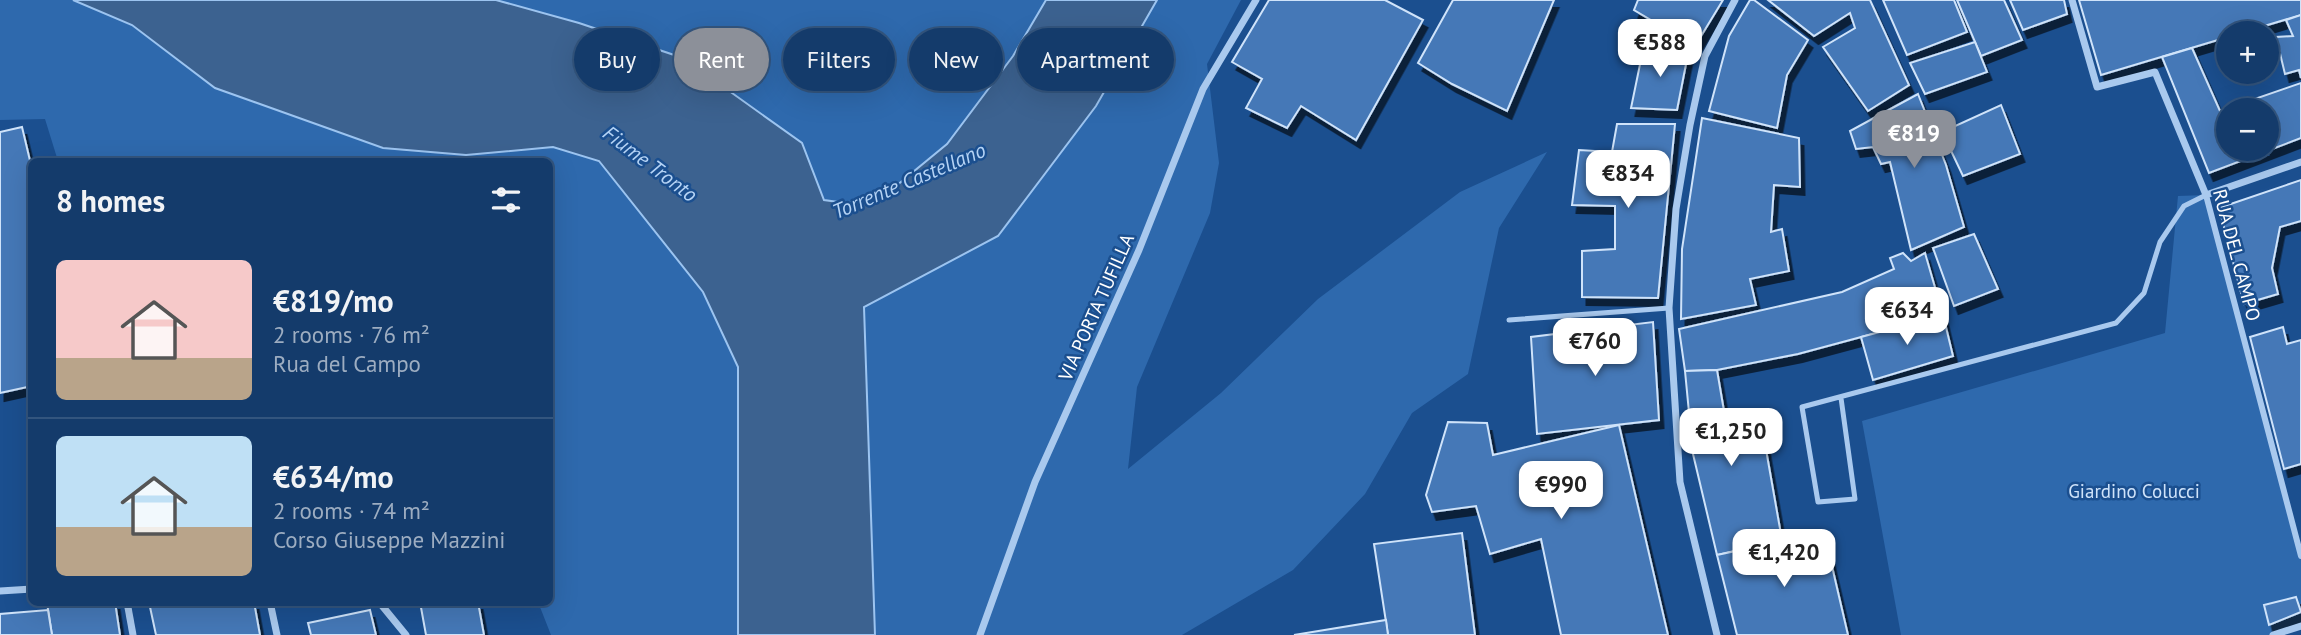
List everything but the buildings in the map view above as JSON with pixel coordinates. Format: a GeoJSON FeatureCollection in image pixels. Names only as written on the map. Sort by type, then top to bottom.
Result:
{"type":"FeatureCollection","features":[{"type":"Feature","properties":{"kind":"street","name":"VIA PORTA TUFILLA"},"geometry":{"type":"LineString","coordinates":[[980,635],[1035,482],[1139,250],[1203,89],[1256,0]]}},
{"type":"Feature","properties":{"kind":"street"},"geometry":{"type":"LineString","coordinates":[[1717,635],[1680,482],[1669,308],[1676,209],[1690,124],[1705,56],[1735,0]]}},
{"type":"Feature","properties":{"kind":"street","name":"RUA DEL CAMPO"},"geometry":{"type":"LineString","coordinates":[[2072,0],[2098,88],[2155,72],[2206,194],[2301,556]]}},
{"type":"Feature","properties":{"kind":"street"},"geometry":{"type":"LineString","coordinates":[[2206,194],[2301,162]]}},
{"type":"Feature","properties":{"kind":"street"},"geometry":{"type":"LineString","coordinates":[[0,592],[28,589]]}},
{"type":"Feature","properties":{"kind":"street"},"geometry":{"type":"LineString","coordinates":[[128,606],[133,635]]}},
{"type":"Feature","properties":{"kind":"street"},"geometry":{"type":"LineString","coordinates":[[271,606],[277,635]]}},
{"type":"Feature","properties":{"kind":"street"},"geometry":{"type":"LineString","coordinates":[[382,606],[406,635]]}},
{"type":"Feature","properties":{"kind":"street"},"geometry":{"type":"LineString","coordinates":[[2273,635],[2301,626]]}},
{"type":"Feature","properties":{"kind":"lane"},"geometry":{"type":"LineString","coordinates":[[1841,398],[1855,499],[1818,502],[1802,407],[2116,323],[2144,293],[2160,242],[2184,206],[2206,194]]}},
{"type":"Feature","properties":{"kind":"lane"},"geometry":{"type":"LineString","coordinates":[[1509,320],[1669,308]]}},
{"type":"Feature","properties":{"kind":"green space"},"geometry":{"type":"Polygon","coordinates":[[[0,0],[73,0],[131,25],[215,88],[466,155],[553,147],[599,161],[703,292],[738,367],[738,635],[551,635],[540,606],[553,606],[553,158],[57,158],[45,119],[0,120],[0,0]]]}},
{"type":"Feature","properties":{"kind":"green space"},"geometry":{"type":"Polygon","coordinates":[[[496,0],[1046,0],[1030,28],[1017,28],[1017,49],[1003,69],[1003,28],[909,28],[909,91],[987,91],[947,144],[885,195],[846,203],[824,200],[802,143],[691,91],[769,91],[769,28],[674,28],[674,83],[660,77],[660,28],[574,28],[574,36],[496,0]]]}},
{"type":"Feature","properties":{"kind":"green space"},"geometry":{"type":"Polygon","coordinates":[[[1157,0],[1241,0],[1207,64],[1219,163],[1210,213],[1137,387],[1128,469],[1221,393],[1318,299],[1460,192],[1547,152],[1499,228],[1468,374],[1412,413],[1365,494],[1293,570],[1182,635],[875,635],[864,307],[998,236],[1105,91],[1174,91],[1174,28],[1141,28],[1157,0]]]}},
{"type":"Feature","properties":{"kind":"green space","name":"Giardino Colucci"},"geometry":{"type":"Polygon","coordinates":[[[2206,195],[2301,556],[2301,626],[2273,635],[1901,635],[1862,421],[2165,333],[2178,196],[2206,195]]]}},
{"type":"Feature","properties":{"kind":"water"},"geometry":{"type":"Polygon","coordinates":[[[73,0],[496,0],[594,28],[574,28],[574,91],[660,91],[660,50],[674,55],[674,91],[729,91],[802,143],[824,200],[846,203],[885,195],[947,144],[987,91],[1003,91],[1003,69],[1017,49],[1017,91],[1105,91],[998,236],[864,307],[875,635],[738,635],[738,367],[703,292],[599,161],[553,147],[466,155],[383,148],[215,88],[132,25],[73,0]]]}},
{"type":"Feature","properties":{"kind":"water"},"geometry":{"type":"Polygon","coordinates":[[[1046,0],[1157,0],[1141,28],[1030,28],[1046,0]]]}},
{"type":"Feature","properties":{"kind":"water label","name":"Fiume Tronto"},"geometry":{"type":"Point","coordinates":[650,164]}},
{"type":"Feature","properties":{"kind":"water label","name":"Torrente Castellano"},"geometry":{"type":"Point","coordinates":[909,181]}}]}
